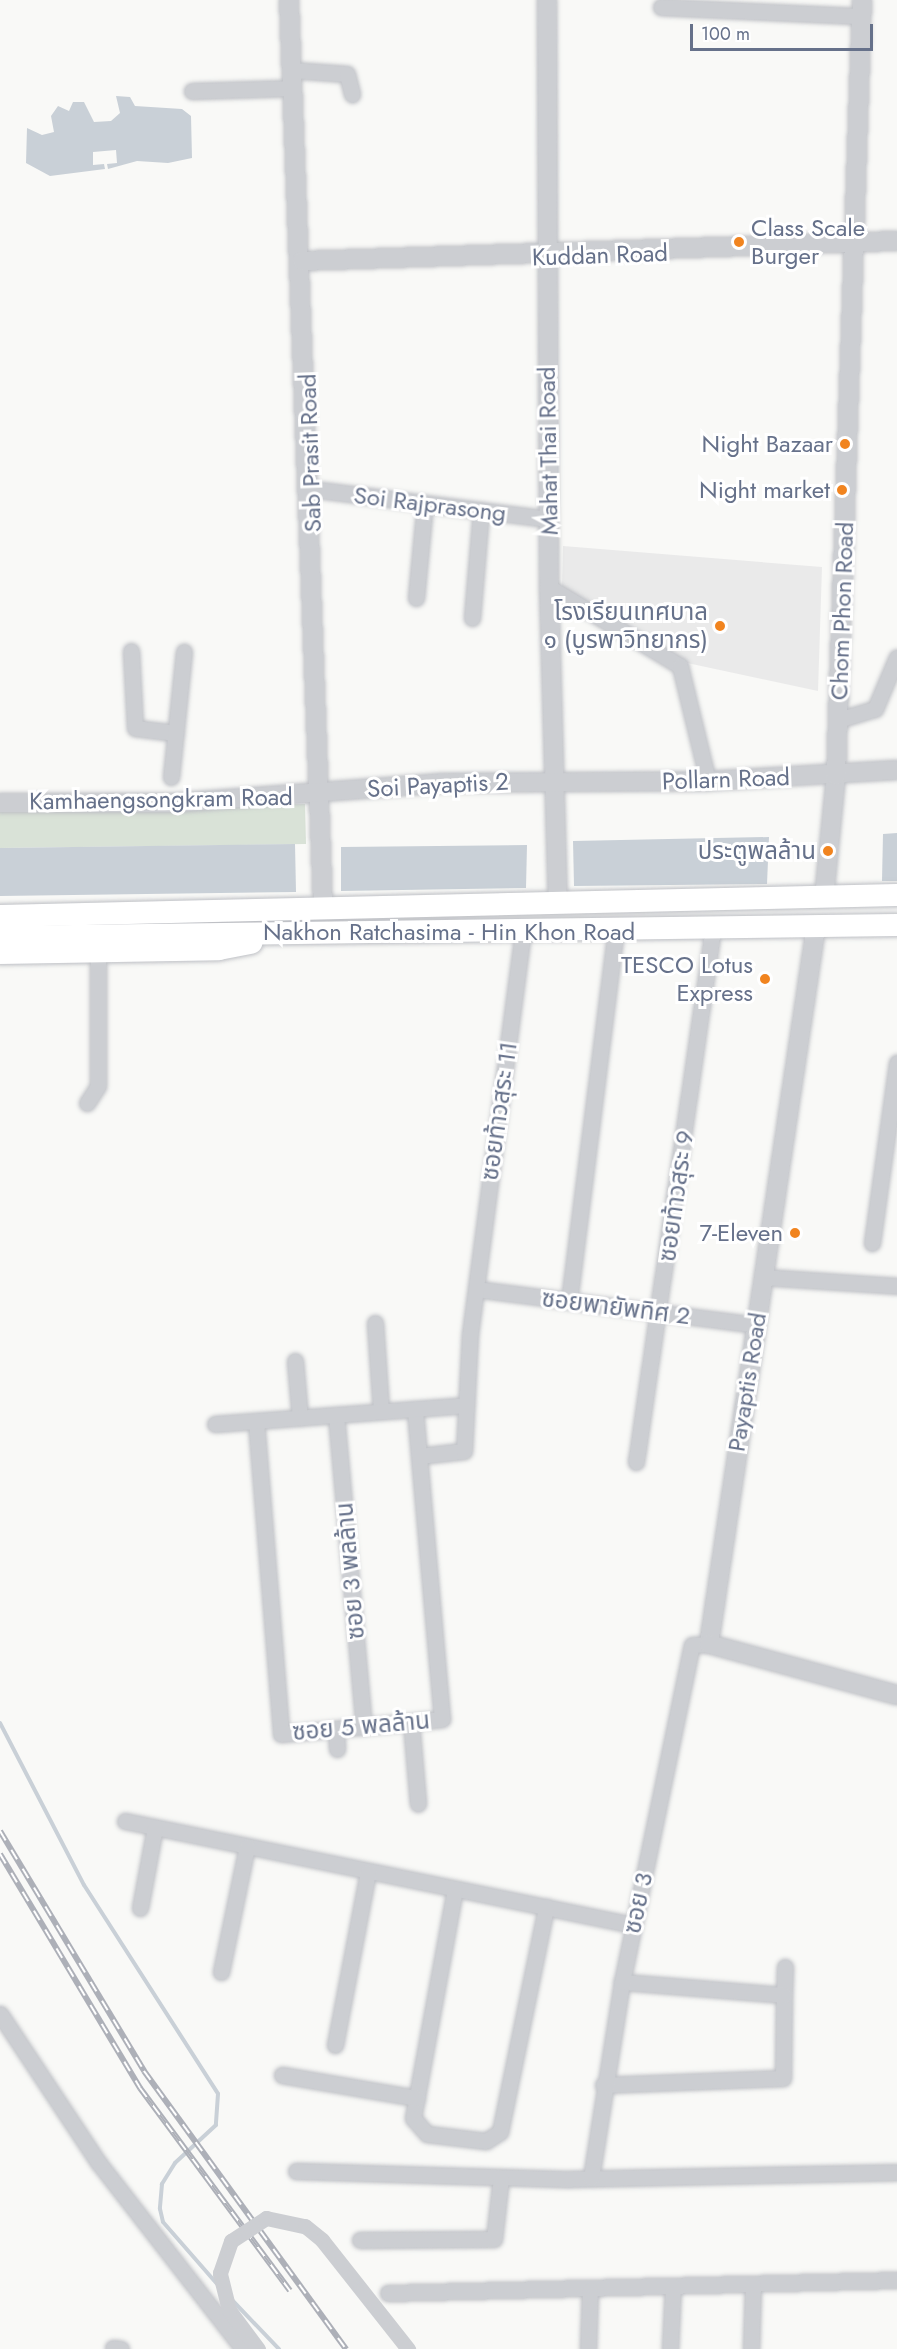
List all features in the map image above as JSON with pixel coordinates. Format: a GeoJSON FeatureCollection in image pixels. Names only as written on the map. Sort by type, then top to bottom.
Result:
{"type":"FeatureCollection","features":[{"type":"Feature","properties":{"kind":"main road"},"geometry":{"type":"LineString","coordinates":[[0,902],[218,898],[314,906],[897,895]]}},
{"type":"Feature","properties":{"kind":"main road"},"geometry":{"type":"LineString","coordinates":[[816,927],[824,898]]}},
{"type":"Feature","properties":{"kind":"main road"},"geometry":{"type":"LineString","coordinates":[[0,916],[219,922],[314,906]]}},
{"type":"Feature","properties":{"kind":"main road","name":"Nakhon Ratchasima - Hin Khon Road"},"geometry":{"type":"LineString","coordinates":[[0,937],[219,922],[306,934],[897,925]]}},
{"type":"Feature","properties":{"kind":"main road"},"geometry":{"type":"LineString","coordinates":[[0,952],[219,949],[306,934]]}},
{"type":"Feature","properties":{"kind":"street","name":"Sab Prasit Road"},"geometry":{"type":"LineString","coordinates":[[289,0],[302,261],[322,793],[314,906]]}},
{"type":"Feature","properties":{"kind":"street","name":"Mahat Thai Road"},"geometry":{"type":"LineString","coordinates":[[547,0],[546,257],[549,587],[558,902]]}},
{"type":"Feature","properties":{"kind":"street"},"geometry":{"type":"LineString","coordinates":[[661,7],[862,8]]}},
{"type":"Feature","properties":{"kind":"street","name":"Chom Phon Road"},"geometry":{"type":"LineString","coordinates":[[824,898],[836,776],[857,241],[862,8]]}},
{"type":"Feature","properties":{"kind":"street"},"geometry":{"type":"LineString","coordinates":[[292,70],[347,74],[352,94]]}},
{"type":"Feature","properties":{"kind":"street"},"geometry":{"type":"LineString","coordinates":[[192,91],[293,88]]}},
{"type":"Feature","properties":{"kind":"street","name":"Kuddan Road"},"geometry":{"type":"LineString","coordinates":[[302,261],[546,257],[857,241],[897,241]]}},
{"type":"Feature","properties":{"kind":"street","name":"Soi Rajprasong"},"geometry":{"type":"LineString","coordinates":[[311,489],[549,519]]}},
{"type":"Feature","properties":{"kind":"street"},"geometry":{"type":"LineString","coordinates":[[416,598],[425,503]]}},
{"type":"Feature","properties":{"kind":"street"},"geometry":{"type":"LineString","coordinates":[[472,618],[481,510]]}},
{"type":"Feature","properties":{"kind":"street"},"geometry":{"type":"LineString","coordinates":[[549,587],[680,666],[708,781]]}},
{"type":"Feature","properties":{"kind":"street"},"geometry":{"type":"LineString","coordinates":[[132,651],[135,728],[176,733]]}},
{"type":"Feature","properties":{"kind":"street"},"geometry":{"type":"LineString","coordinates":[[171,777],[184,652]]}},
{"type":"Feature","properties":{"kind":"street"},"geometry":{"type":"LineString","coordinates":[[838,720],[876,709],[896,665]]}},
{"type":"Feature","properties":{"kind":"street","name":"Pollarn Road"},"geometry":{"type":"LineString","coordinates":[[554,782],[708,781],[836,776],[897,770]]}},
{"type":"Feature","properties":{"kind":"street","name":"Soi Payaptis 2"},"geometry":{"type":"LineString","coordinates":[[322,793],[442,783],[554,782]]}},
{"type":"Feature","properties":{"kind":"street","name":"Kamhaengsongkram Road"},"geometry":{"type":"LineString","coordinates":[[0,803],[175,803],[322,793]]}},
{"type":"Feature","properties":{"kind":"street","name":"Payaptis Road"},"geometry":{"type":"LineString","coordinates":[[709,1644],[816,927]]}},
{"type":"Feature","properties":{"kind":"street","name":"ซอยท้าวสุระ 9"},"geometry":{"type":"LineString","coordinates":[[636,1462],[660,1313],[713,929]]}},
{"type":"Feature","properties":{"kind":"street"},"geometry":{"type":"LineString","coordinates":[[569,1301],[616,931]]}},
{"type":"Feature","properties":{"kind":"street","name":"ซอยท้าวสุระ 11"},"geometry":{"type":"LineString","coordinates":[[419,1456],[464,1451],[476,1289],[523,932]]}},
{"type":"Feature","properties":{"kind":"street"},"geometry":{"type":"LineString","coordinates":[[87,1103],[98,1086],[98,951]]}},
{"type":"Feature","properties":{"kind":"street"},"geometry":{"type":"LineString","coordinates":[[872,1243],[897,1063]]}},
{"type":"Feature","properties":{"kind":"street"},"geometry":{"type":"LineString","coordinates":[[763,1277],[897,1286]]}},
{"type":"Feature","properties":{"kind":"street","name":"ซอยพายัพทิศ 2"},"geometry":{"type":"LineString","coordinates":[[476,1289],[756,1325]]}},
{"type":"Feature","properties":{"kind":"street"},"geometry":{"type":"LineString","coordinates":[[375,1323],[381,1412]]}},
{"type":"Feature","properties":{"kind":"street"},"geometry":{"type":"LineString","coordinates":[[295,1361],[300,1418]]}},
{"type":"Feature","properties":{"kind":"street"},"geometry":{"type":"LineString","coordinates":[[216,1424],[466,1405]]}},
{"type":"Feature","properties":{"kind":"street","name":"ซอย 5 พลล้าน"},"geometry":{"type":"LineString","coordinates":[[256,1421],[281,1734],[442,1719],[415,1409]]}},
{"type":"Feature","properties":{"kind":"street","name":"ซอย 3 พลล้าน"},"geometry":{"type":"LineString","coordinates":[[336,1415],[364,1726]]}},
{"type":"Feature","properties":{"kind":"street"},"geometry":{"type":"LineString","coordinates":[[709,1644],[897,1695]]}},
{"type":"Feature","properties":{"kind":"street","name":"ซอย 3"},"geometry":{"type":"LineString","coordinates":[[591,2178],[603,2085],[622,1982],[692,1646],[709,1644]]}},
{"type":"Feature","properties":{"kind":"street"},"geometry":{"type":"LineString","coordinates":[[411,1722],[418,1804]]}},
{"type":"Feature","properties":{"kind":"street"},"geometry":{"type":"LineString","coordinates":[[336,1729],[337,1749]]}},
{"type":"Feature","properties":{"kind":"street"},"geometry":{"type":"LineString","coordinates":[[124,1821],[633,1925]]}},
{"type":"Feature","properties":{"kind":"street"},"geometry":{"type":"LineString","coordinates":[[140,1908],[155,1827]]}},
{"type":"Feature","properties":{"kind":"street"},"geometry":{"type":"LineString","coordinates":[[221,1972],[247,1846]]}},
{"type":"Feature","properties":{"kind":"street"},"geometry":{"type":"LineString","coordinates":[[335,2045],[368,1872]]}},
{"type":"Feature","properties":{"kind":"street"},"geometry":{"type":"LineString","coordinates":[[454,1889],[413,2118],[427,2134],[486,2141],[500,2132],[546,1907]]}},
{"type":"Feature","properties":{"kind":"street"},"geometry":{"type":"LineString","coordinates":[[603,2085],[783,2078],[785,1966]]}},
{"type":"Feature","properties":{"kind":"street"},"geometry":{"type":"LineString","coordinates":[[622,1982],[783,1995]]}},
{"type":"Feature","properties":{"kind":"street"},"geometry":{"type":"LineString","coordinates":[[0,2014],[98,2162],[243,2349]]}},
{"type":"Feature","properties":{"kind":"street"},"geometry":{"type":"LineString","coordinates":[[282,2075],[417,2098]]}},
{"type":"Feature","properties":{"kind":"street"},"geometry":{"type":"LineString","coordinates":[[296,2171],[501,2178],[897,2172]]}},
{"type":"Feature","properties":{"kind":"street"},"geometry":{"type":"LineString","coordinates":[[360,2240],[494,2239],[501,2178]]}},
{"type":"Feature","properties":{"kind":"street"},"geometry":{"type":"LineString","coordinates":[[258,2349],[229,2310],[220,2273],[231,2241],[266,2218],[305,2226],[322,2240],[408,2349]]}},
{"type":"Feature","properties":{"kind":"street"},"geometry":{"type":"LineString","coordinates":[[388,2293],[590,2290],[897,2280]]}},
{"type":"Feature","properties":{"kind":"street"},"geometry":{"type":"LineString","coordinates":[[752,2349],[753,2285]]}},
{"type":"Feature","properties":{"kind":"street"},"geometry":{"type":"LineString","coordinates":[[670,2349],[673,2286]]}},
{"type":"Feature","properties":{"kind":"street"},"geometry":{"type":"LineString","coordinates":[[588,2349],[590,2290]]}},
{"type":"Feature","properties":{"kind":"shaded area"},"geometry":{"type":"Polygon","coordinates":[[[116,96],[130,97],[135,106],[182,109],[191,116],[192,158],[168,163],[137,161],[108,169],[107,164],[117,163],[116,150],[93,152],[93,165],[104,164],[105,169],[50,176],[26,163],[27,128],[42,135],[54,132],[51,116],[58,106],[69,111],[73,102],[84,102],[94,122],[111,121],[120,113],[116,96]]]}},
{"type":"Feature","properties":{"kind":"shaded area","name":"โรงเรียนเทศบาล ๑ (บูรพาวิทยากร)"},"geometry":{"type":"Polygon","coordinates":[[[563,546],[822,567],[818,691],[678,661],[562,590],[563,546]]]}},
{"type":"Feature","properties":{"kind":"shaded area"},"geometry":{"type":"Polygon","coordinates":[[[305,804],[306,844],[0,848],[0,807],[305,804]]]}},
{"type":"Feature","properties":{"kind":"shaded area"},"geometry":{"type":"Polygon","coordinates":[[[897,833],[897,881],[882,881],[883,834],[897,833]]]}},
{"type":"Feature","properties":{"kind":"shaded area"},"geometry":{"type":"Polygon","coordinates":[[[769,837],[767,884],[574,886],[573,841],[769,837]]]}},
{"type":"Feature","properties":{"kind":"shaded area"},"geometry":{"type":"Polygon","coordinates":[[[295,844],[296,892],[0,896],[0,848],[295,844]]]}},
{"type":"Feature","properties":{"kind":"shaded area"},"geometry":{"type":"Polygon","coordinates":[[[527,845],[526,888],[341,891],[341,847],[527,845]]]}},
{"type":"Feature","properties":{"kind":"waterway"},"geometry":{"type":"LineString","coordinates":[[0,1723],[84,1885],[218,2094],[216,2125],[175,2163],[162,2184],[160,2209],[163,2222],[217,2284]]}},
{"type":"Feature","properties":{"kind":"waterway"},"geometry":{"type":"LineString","coordinates":[[232,2300],[279,2349]]}},
{"type":"Feature","properties":{"kind":"railway"},"geometry":{"type":"LineString","coordinates":[[0,1831],[144,2071],[346,2349]]}},
{"type":"Feature","properties":{"kind":"railway"},"geometry":{"type":"LineString","coordinates":[[0,1854],[140,2088],[290,2291]]}},
{"type":"Feature","properties":{"kind":"place","name":"Class Scale Burger"},"geometry":{"type":"Point","coordinates":[739,242]}},
{"type":"Feature","properties":{"kind":"place","name":"Night Bazaar"},"geometry":{"type":"Point","coordinates":[845,444]}},
{"type":"Feature","properties":{"kind":"place","name":"Night market"},"geometry":{"type":"Point","coordinates":[842,490]}},
{"type":"Feature","properties":{"kind":"place","name":"โรงเรียนเทศบาล ๑ (บูรพาวิทยากร)"},"geometry":{"type":"Point","coordinates":[720,626]}},
{"type":"Feature","properties":{"kind":"place","name":"ประตูพลล้าน"},"geometry":{"type":"Point","coordinates":[828,851]}},
{"type":"Feature","properties":{"kind":"place","name":"TESCO Lotus Express"},"geometry":{"type":"Point","coordinates":[765,979]}},
{"type":"Feature","properties":{"kind":"place","name":"7-Eleven"},"geometry":{"type":"Point","coordinates":[795,1233]}}]}
